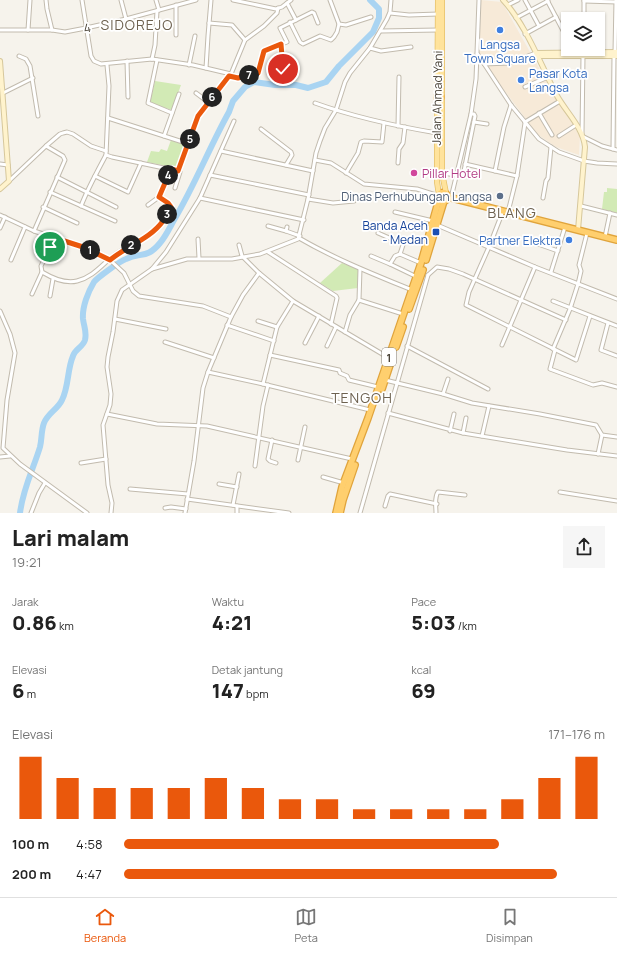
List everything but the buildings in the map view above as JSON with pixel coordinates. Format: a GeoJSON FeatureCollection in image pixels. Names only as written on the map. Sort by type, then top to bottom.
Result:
{"type":"FeatureCollection","features":[{"type":"Feature","properties":{"kind":"highway"},"geometry":{"type":"LineString","coordinates":[[444,197],[617,240]]}},
{"type":"Feature","properties":{"kind":"highway","name":"1"},"geometry":{"type":"LineString","coordinates":[[336,513],[344,483],[385,380],[421,274],[444,197]]}},
{"type":"Feature","properties":{"kind":"highway","name":"1"},"geometry":{"type":"LineString","coordinates":[[340,513],[370,418],[370,410],[412,290],[421,274],[421,263],[436,223]]}},
{"type":"Feature","properties":{"kind":"main road","name":"Jalan Ahmad Yani"},"geometry":{"type":"LineString","coordinates":[[438,0],[439,97],[437,182],[444,197]]}},
{"type":"Feature","properties":{"kind":"main road","name":"1"},"geometry":{"type":"LineString","coordinates":[[442,0],[439,97],[444,197]]}},
{"type":"Feature","properties":{"kind":"main road"},"geometry":{"type":"LineString","coordinates":[[506,3],[525,34],[560,101],[583,135],[585,147],[578,230]]}},
{"type":"Feature","properties":{"kind":"main road"},"geometry":{"type":"LineString","coordinates":[[535,54],[561,52]]}},
{"type":"Feature","properties":{"kind":"main road"},"geometry":{"type":"LineString","coordinates":[[535,54],[561,53]]}},
{"type":"Feature","properties":{"kind":"main road"},"geometry":{"type":"LineString","coordinates":[[605,53],[616,54]]}},
{"type":"Feature","properties":{"kind":"main road"},"geometry":{"type":"LineString","coordinates":[[0,61],[9,181],[0,189]]}},
{"type":"Feature","properties":{"kind":"street"},"geometry":{"type":"LineString","coordinates":[[28,30],[30,0]]}},
{"type":"Feature","properties":{"kind":"street"},"geometry":{"type":"LineString","coordinates":[[46,0],[52,30]]}},
{"type":"Feature","properties":{"kind":"street"},"geometry":{"type":"LineString","coordinates":[[82,0],[91,56],[99,64],[107,65],[127,61],[152,59],[206,68],[238,78],[258,73],[264,51],[288,42],[280,28],[313,12],[318,23]]}},
{"type":"Feature","properties":{"kind":"street"},"geometry":{"type":"LineString","coordinates":[[121,0],[126,19]]}},
{"type":"Feature","properties":{"kind":"street"},"geometry":{"type":"LineString","coordinates":[[152,59],[156,40],[158,10],[156,0]]}},
{"type":"Feature","properties":{"kind":"street"},"geometry":{"type":"LineString","coordinates":[[179,0],[180,4]]}},
{"type":"Feature","properties":{"kind":"street","name":"4"},"geometry":{"type":"LineString","coordinates":[[0,30],[52,30],[65,32],[126,19],[196,0]]}},
{"type":"Feature","properties":{"kind":"street"},"geometry":{"type":"LineString","coordinates":[[206,68],[211,0]]}},
{"type":"Feature","properties":{"kind":"street"},"geometry":{"type":"LineString","coordinates":[[232,0],[273,9],[278,8],[291,0]]}},
{"type":"Feature","properties":{"kind":"street"},"geometry":{"type":"LineString","coordinates":[[290,22],[300,42],[303,44],[320,36],[328,40],[332,39],[335,36],[339,24],[330,0]]}},
{"type":"Feature","properties":{"kind":"street"},"geometry":{"type":"LineString","coordinates":[[300,237],[316,153],[325,128],[336,110],[345,82],[350,73],[370,48],[381,31],[390,13],[391,0]]}},
{"type":"Feature","properties":{"kind":"street"},"geometry":{"type":"LineString","coordinates":[[315,160],[331,163],[364,184],[417,190],[444,197],[456,176],[471,114],[476,79],[479,0]]}},
{"type":"Feature","properties":{"kind":"street"},"geometry":{"type":"LineString","coordinates":[[506,3],[518,0]]}},
{"type":"Feature","properties":{"kind":"street"},"geometry":{"type":"LineString","coordinates":[[525,0],[539,26]]}},
{"type":"Feature","properties":{"kind":"street"},"geometry":{"type":"LineString","coordinates":[[583,56],[583,135],[597,145],[615,149],[616,1],[584,0],[584,12]]}},
{"type":"Feature","properties":{"kind":"street"},"geometry":{"type":"LineString","coordinates":[[516,18],[548,1],[561,27]]}},
{"type":"Feature","properties":{"kind":"street"},"geometry":{"type":"LineString","coordinates":[[287,3],[296,20]]}},
{"type":"Feature","properties":{"kind":"street"},"geometry":{"type":"LineString","coordinates":[[176,5],[176,35]]}},
{"type":"Feature","properties":{"kind":"street"},"geometry":{"type":"LineString","coordinates":[[175,188],[180,172],[178,171],[198,116],[208,102],[223,86],[230,75],[245,40],[264,26],[277,13],[278,8]]}},
{"type":"Feature","properties":{"kind":"street"},"geometry":{"type":"LineString","coordinates":[[390,13],[438,14]]}},
{"type":"Feature","properties":{"kind":"street"},"geometry":{"type":"LineString","coordinates":[[339,24],[346,26],[371,17]]}},
{"type":"Feature","properties":{"kind":"street"},"geometry":{"type":"LineString","coordinates":[[525,34],[556,17]]}},
{"type":"Feature","properties":{"kind":"street"},"geometry":{"type":"LineString","coordinates":[[209,23],[232,25],[245,40]]}},
{"type":"Feature","properties":{"kind":"street"},"geometry":{"type":"LineString","coordinates":[[381,31],[438,30]]}},
{"type":"Feature","properties":{"kind":"street"},"geometry":{"type":"LineString","coordinates":[[189,65],[195,36]]}},
{"type":"Feature","properties":{"kind":"street"},"geometry":{"type":"LineString","coordinates":[[281,44],[283,69]]}},
{"type":"Feature","properties":{"kind":"street"},"geometry":{"type":"LineString","coordinates":[[370,48],[381,51],[412,47]]}},
{"type":"Feature","properties":{"kind":"street"},"geometry":{"type":"LineString","coordinates":[[477,53],[511,105],[539,139],[559,152],[584,161],[617,164]]}},
{"type":"Feature","properties":{"kind":"street"},"geometry":{"type":"LineString","coordinates":[[484,64],[509,63],[535,54]]}},
{"type":"Feature","properties":{"kind":"street"},"geometry":{"type":"LineString","coordinates":[[19,56],[26,59],[30,66],[38,116]]}},
{"type":"Feature","properties":{"kind":"street"},"geometry":{"type":"LineString","coordinates":[[157,60],[148,103],[172,113]]}},
{"type":"Feature","properties":{"kind":"street"},"geometry":{"type":"LineString","coordinates":[[127,61],[128,97]]}},
{"type":"Feature","properties":{"kind":"street"},"geometry":{"type":"LineString","coordinates":[[81,206],[88,192],[92,179],[95,176],[106,153],[109,86],[107,65]]}},
{"type":"Feature","properties":{"kind":"street"},"geometry":{"type":"LineString","coordinates":[[398,126],[399,77]]}},
{"type":"Feature","properties":{"kind":"street"},"geometry":{"type":"LineString","coordinates":[[525,88],[548,77]]}},
{"type":"Feature","properties":{"kind":"street"},"geometry":{"type":"LineString","coordinates":[[3,93],[33,78]]}},
{"type":"Feature","properties":{"kind":"street"},"geometry":{"type":"LineString","coordinates":[[164,136],[179,94]]}},
{"type":"Feature","properties":{"kind":"street"},"geometry":{"type":"LineString","coordinates":[[196,94],[208,102]]}},
{"type":"Feature","properties":{"kind":"street"},"geometry":{"type":"LineString","coordinates":[[560,101],[525,122],[517,176],[506,212],[469,292],[466,305],[575,360],[577,360],[590,316]]}},
{"type":"Feature","properties":{"kind":"street"},"geometry":{"type":"LineString","coordinates":[[314,103],[384,123],[437,133]]}},
{"type":"Feature","properties":{"kind":"street"},"geometry":{"type":"LineString","coordinates":[[495,171],[504,127],[511,105]]}},
{"type":"Feature","properties":{"kind":"street"},"geometry":{"type":"LineString","coordinates":[[539,113],[552,135]]}},
{"type":"Feature","properties":{"kind":"street"},"geometry":{"type":"LineString","coordinates":[[442,173],[463,176],[475,115],[471,114]]}},
{"type":"Feature","properties":{"kind":"street"},"geometry":{"type":"LineString","coordinates":[[108,118],[189,144]]}},
{"type":"Feature","properties":{"kind":"street"},"geometry":{"type":"LineString","coordinates":[[152,269],[176,237],[200,198],[234,121]]}},
{"type":"Feature","properties":{"kind":"street"},"geometry":{"type":"LineString","coordinates":[[474,122],[487,124]]}},
{"type":"Feature","properties":{"kind":"street"},"geometry":{"type":"LineString","coordinates":[[346,173],[358,154],[361,142],[382,142],[384,123]]}},
{"type":"Feature","properties":{"kind":"street"},"geometry":{"type":"LineString","coordinates":[[559,136],[576,125]]}},
{"type":"Feature","properties":{"kind":"street"},"geometry":{"type":"LineString","coordinates":[[398,163],[398,148],[403,143],[405,127]]}},
{"type":"Feature","properties":{"kind":"street"},"geometry":{"type":"LineString","coordinates":[[261,129],[291,152],[292,155],[286,165]]}},
{"type":"Feature","properties":{"kind":"street"},"geometry":{"type":"LineString","coordinates":[[9,181],[60,134],[67,132],[112,157],[178,171]]}},
{"type":"Feature","properties":{"kind":"street"},"geometry":{"type":"LineString","coordinates":[[34,231],[43,207],[63,164],[64,158],[46,146]]}},
{"type":"Feature","properties":{"kind":"street"},"geometry":{"type":"LineString","coordinates":[[543,198],[546,181],[548,178],[551,147]]}},
{"type":"Feature","properties":{"kind":"street"},"geometry":{"type":"LineString","coordinates":[[220,152],[313,171]]}},
{"type":"Feature","properties":{"kind":"street"},"geometry":{"type":"LineString","coordinates":[[95,176],[128,192],[141,163]]}},
{"type":"Feature","properties":{"kind":"street"},"geometry":{"type":"LineString","coordinates":[[0,164],[8,165]]}},
{"type":"Feature","properties":{"kind":"street"},"geometry":{"type":"LineString","coordinates":[[465,164],[517,176]]}},
{"type":"Feature","properties":{"kind":"street"},"geometry":{"type":"LineString","coordinates":[[148,205],[159,197],[171,169]]}},
{"type":"Feature","properties":{"kind":"street"},"geometry":{"type":"LineString","coordinates":[[210,175],[309,195]]}},
{"type":"Feature","properties":{"kind":"street"},"geometry":{"type":"LineString","coordinates":[[57,177],[116,207]]}},
{"type":"Feature","properties":{"kind":"street"},"geometry":{"type":"LineString","coordinates":[[50,192],[115,221]]}},
{"type":"Feature","properties":{"kind":"street"},"geometry":{"type":"LineString","coordinates":[[55,238],[40,266],[42,272],[53,279],[78,281],[95,272],[124,249],[145,238],[164,221],[171,206],[159,197]]}},
{"type":"Feature","properties":{"kind":"street"},"geometry":{"type":"LineString","coordinates":[[200,198],[304,220]]}},
{"type":"Feature","properties":{"kind":"street"},"geometry":{"type":"LineString","coordinates":[[308,199],[333,203],[354,201]]}},
{"type":"Feature","properties":{"kind":"street"},"geometry":{"type":"LineString","coordinates":[[581,206],[617,215]]}},
{"type":"Feature","properties":{"kind":"street"},"geometry":{"type":"LineString","coordinates":[[43,207],[77,223]]}},
{"type":"Feature","properties":{"kind":"street"},"geometry":{"type":"LineString","coordinates":[[396,212],[436,223],[534,267],[551,272],[617,299]]}},
{"type":"Feature","properties":{"kind":"street"},"geometry":{"type":"LineString","coordinates":[[605,237],[610,213]]}},
{"type":"Feature","properties":{"kind":"street"},"geometry":{"type":"LineString","coordinates":[[0,215],[34,231],[83,247],[110,260],[124,273],[133,291],[139,296],[203,306],[230,316]]}},
{"type":"Feature","properties":{"kind":"street"},"geometry":{"type":"LineString","coordinates":[[0,228],[5,218]]}},
{"type":"Feature","properties":{"kind":"street"},"geometry":{"type":"LineString","coordinates":[[268,226],[300,237],[321,250],[360,269],[412,290]]}},
{"type":"Feature","properties":{"kind":"street"},"geometry":{"type":"LineString","coordinates":[[11,260],[25,227]]}},
{"type":"Feature","properties":{"kind":"street"},"geometry":{"type":"LineString","coordinates":[[286,231],[287,227]]}},
{"type":"Feature","properties":{"kind":"street"},"geometry":{"type":"LineString","coordinates":[[551,272],[565,227]]}},
{"type":"Feature","properties":{"kind":"street"},"geometry":{"type":"LineString","coordinates":[[378,233],[403,244],[400,254],[395,256],[390,264]]}},
{"type":"Feature","properties":{"kind":"street"},"geometry":{"type":"LineString","coordinates":[[587,233],[579,265],[581,271],[578,284],[566,320],[554,349],[550,369],[593,385],[602,383],[617,387]]}},
{"type":"Feature","properties":{"kind":"street"},"geometry":{"type":"LineString","coordinates":[[36,250],[44,234]]}},
{"type":"Feature","properties":{"kind":"street"},"geometry":{"type":"LineString","coordinates":[[111,513],[112,503],[108,485],[103,425],[111,394],[107,367],[108,357],[119,296],[122,290],[152,269],[184,260],[199,258],[227,259],[260,254],[268,252],[300,237]]}},
{"type":"Feature","properties":{"kind":"street"},"geometry":{"type":"LineString","coordinates":[[198,239],[199,258]]}},
{"type":"Feature","properties":{"kind":"street"},"geometry":{"type":"LineString","coordinates":[[538,244],[558,251]]}},
{"type":"Feature","properties":{"kind":"street"},"geometry":{"type":"LineString","coordinates":[[239,245],[242,256],[259,273],[293,301],[388,358]]}},
{"type":"Feature","properties":{"kind":"street"},"geometry":{"type":"LineString","coordinates":[[268,252],[336,296],[337,298],[331,324]]}},
{"type":"Feature","properties":{"kind":"street"},"geometry":{"type":"LineString","coordinates":[[400,254],[421,263]]}},
{"type":"Feature","properties":{"kind":"street"},"geometry":{"type":"LineString","coordinates":[[370,256],[421,274],[440,267],[463,274],[520,300],[549,311],[566,320]]}},
{"type":"Feature","properties":{"kind":"street"},"geometry":{"type":"LineString","coordinates":[[502,345],[534,267]]}},
{"type":"Feature","properties":{"kind":"street"},"geometry":{"type":"LineString","coordinates":[[345,332],[350,315],[359,300],[360,269]]}},
{"type":"Feature","properties":{"kind":"street"},"geometry":{"type":"LineString","coordinates":[[32,294],[42,272]]}},
{"type":"Feature","properties":{"kind":"street"},"geometry":{"type":"LineString","coordinates":[[164,508],[171,507],[185,511],[199,426],[201,398],[208,372],[230,316],[259,273]]}},
{"type":"Feature","properties":{"kind":"street"},"geometry":{"type":"LineString","coordinates":[[360,513],[407,346],[421,274]]}},
{"type":"Feature","properties":{"kind":"street"},"geometry":{"type":"LineString","coordinates":[[50,296],[53,279]]}},
{"type":"Feature","properties":{"kind":"street"},"geometry":{"type":"LineString","coordinates":[[359,300],[404,315]]}},
{"type":"Feature","properties":{"kind":"street"},"geometry":{"type":"LineString","coordinates":[[263,384],[277,327],[293,301]]}},
{"type":"Feature","properties":{"kind":"street"},"geometry":{"type":"LineString","coordinates":[[553,301],[570,309],[617,326]]}},
{"type":"Feature","properties":{"kind":"street"},"geometry":{"type":"LineString","coordinates":[[0,312],[8,329],[15,353],[2,438],[4,448],[10,456],[44,483],[87,513]]}},
{"type":"Feature","properties":{"kind":"street"},"geometry":{"type":"LineString","coordinates":[[305,344],[319,316]]}},
{"type":"Feature","properties":{"kind":"street"},"geometry":{"type":"LineString","coordinates":[[115,319],[166,329]]}},
{"type":"Feature","properties":{"kind":"street"},"geometry":{"type":"LineString","coordinates":[[258,321],[277,327]]}},
{"type":"Feature","properties":{"kind":"street"},"geometry":{"type":"LineString","coordinates":[[608,323],[601,350],[617,356]]}},
{"type":"Feature","properties":{"kind":"street"},"geometry":{"type":"LineString","coordinates":[[227,325],[274,341]]}},
{"type":"Feature","properties":{"kind":"street"},"geometry":{"type":"LineString","coordinates":[[327,346],[336,327]]}},
{"type":"Feature","properties":{"kind":"street"},"geometry":{"type":"LineString","coordinates":[[165,342],[214,358]]}},
{"type":"Feature","properties":{"kind":"street"},"geometry":{"type":"LineString","coordinates":[[407,346],[440,362],[488,389]]}},
{"type":"Feature","properties":{"kind":"street"},"geometry":{"type":"LineString","coordinates":[[270,355],[339,370],[340,373],[347,376],[349,380],[378,387]]}},
{"type":"Feature","properties":{"kind":"street"},"geometry":{"type":"LineString","coordinates":[[208,372],[370,410]]}},
{"type":"Feature","properties":{"kind":"street"},"geometry":{"type":"LineString","coordinates":[[443,394],[448,379]]}},
{"type":"Feature","properties":{"kind":"street"},"geometry":{"type":"LineString","coordinates":[[385,380],[443,394],[472,403],[596,425],[602,435],[598,454]]}},
{"type":"Feature","properties":{"kind":"street"},"geometry":{"type":"LineString","coordinates":[[255,466],[263,406],[268,385]]}},
{"type":"Feature","properties":{"kind":"street"},"geometry":{"type":"LineString","coordinates":[[482,436],[489,406]]}},
{"type":"Feature","properties":{"kind":"street"},"geometry":{"type":"LineString","coordinates":[[388,413],[413,419],[450,431],[567,450],[617,456]]}},
{"type":"Feature","properties":{"kind":"street"},"geometry":{"type":"LineString","coordinates":[[106,414],[157,424],[199,426],[259,437],[353,459]]}},
{"type":"Feature","properties":{"kind":"street"},"geometry":{"type":"LineString","coordinates":[[450,431],[454,414]]}},
{"type":"Feature","properties":{"kind":"street"},"geometry":{"type":"LineString","coordinates":[[463,433],[466,418]]}},
{"type":"Feature","properties":{"kind":"street"},"geometry":{"type":"LineString","coordinates":[[298,460],[305,427]]}},
{"type":"Feature","properties":{"kind":"street"},"geometry":{"type":"LineString","coordinates":[[602,435],[617,437]]}},
{"type":"Feature","properties":{"kind":"street"},"geometry":{"type":"LineString","coordinates":[[272,440],[268,460],[276,462]]}},
{"type":"Feature","properties":{"kind":"street"},"geometry":{"type":"LineString","coordinates":[[0,457],[10,456]]}},
{"type":"Feature","properties":{"kind":"street"},"geometry":{"type":"LineString","coordinates":[[81,463],[106,459]]}},
{"type":"Feature","properties":{"kind":"street"},"geometry":{"type":"LineString","coordinates":[[237,513],[235,505],[239,474]]}},
{"type":"Feature","properties":{"kind":"street"},"geometry":{"type":"LineString","coordinates":[[323,477],[344,483]]}},
{"type":"Feature","properties":{"kind":"street"},"geometry":{"type":"LineString","coordinates":[[31,513],[44,483]]}},
{"type":"Feature","properties":{"kind":"street"},"geometry":{"type":"LineString","coordinates":[[219,484],[237,487]]}},
{"type":"Feature","properties":{"kind":"street"},"geometry":{"type":"LineString","coordinates":[[130,489],[188,494]]}},
{"type":"Feature","properties":{"kind":"street"},"geometry":{"type":"LineString","coordinates":[[560,492],[617,501]]}},
{"type":"Feature","properties":{"kind":"street"},"geometry":{"type":"LineString","coordinates":[[436,513],[436,493],[465,495]]}},
{"type":"Feature","properties":{"kind":"street"},"geometry":{"type":"LineString","coordinates":[[384,506],[390,494],[437,504]]}},
{"type":"Feature","properties":{"kind":"street"},"geometry":{"type":"LineString","coordinates":[[187,499],[289,513]]}},
{"type":"Feature","properties":{"kind":"shaded area","name":"Pasar Kota Langsa"},"geometry":{"type":"Polygon","coordinates":[[[481,0],[502,2],[553,93],[580,136],[579,155],[556,147],[537,134],[486,66],[479,54],[481,0]]]}},
{"type":"Feature","properties":{"kind":"green space"},"geometry":{"type":"Polygon","coordinates":[[[155,81],[181,85],[172,110],[150,103],[155,81]]]}},
{"type":"Feature","properties":{"kind":"green space"},"geometry":{"type":"Polygon","coordinates":[[[171,140],[187,145],[177,168],[147,162],[151,151],[159,152],[161,149],[167,151],[171,140]]]}},
{"type":"Feature","properties":{"kind":"green space"},"geometry":{"type":"Polygon","coordinates":[[[607,188],[617,189],[617,213],[602,209],[604,192],[607,192],[607,188]]]}},
{"type":"Feature","properties":{"kind":"green space"},"geometry":{"type":"Polygon","coordinates":[[[342,263],[358,269],[358,288],[333,291],[320,283],[342,263]]]}},
{"type":"Feature","properties":{"kind":"waterway"},"geometry":{"type":"LineString","coordinates":[[20,513],[26,487],[40,447],[44,423],[62,400],[66,389],[73,356],[85,340],[86,334],[83,310],[94,282],[123,260],[151,251],[162,240],[168,232],[189,193],[233,101],[245,87],[254,82],[275,85],[296,85],[308,88],[326,82],[339,66],[373,32],[379,18],[379,9],[370,0]]}},
{"type":"Feature","properties":{"kind":"place","name":"Langsa Town Square"},"geometry":{"type":"Point","coordinates":[500,30]}},
{"type":"Feature","properties":{"kind":"place","name":"Pasar Kota Langsa"},"geometry":{"type":"Point","coordinates":[521,80]}},
{"type":"Feature","properties":{"kind":"place","name":"Pillar Hotel"},"geometry":{"type":"Point","coordinates":[414,173]}},
{"type":"Feature","properties":{"kind":"place","name":"Dinas Perhubungan Langsa"},"geometry":{"type":"Point","coordinates":[500,196]}},
{"type":"Feature","properties":{"kind":"place","name":"Banda Aceh - Medan"},"geometry":{"type":"Point","coordinates":[436,232]}},
{"type":"Feature","properties":{"kind":"place","name":"Partner Elektra"},"geometry":{"type":"Point","coordinates":[569,240]}},
{"type":"Feature","properties":{"kind":"district","name":"SIDOREJO"},"geometry":{"type":"Point","coordinates":[137,24]}},
{"type":"Feature","properties":{"kind":"district","name":"BLANG"},"geometry":{"type":"Point","coordinates":[512,212]}},
{"type":"Feature","properties":{"kind":"district","name":"TENGOH"},"geometry":{"type":"Point","coordinates":[362,397]}},
{"type":"Feature","properties":{"kind":"route"},"geometry":{"type":"LineString","coordinates":[[50,247],[55,238],[83,247],[110,260],[116,254],[145,238],[164,221],[171,207],[159,197],[171,169],[178,171],[198,116],[208,102],[223,86],[229,76],[238,78],[258,73],[264,51],[281,44],[283,69]]}}]}
